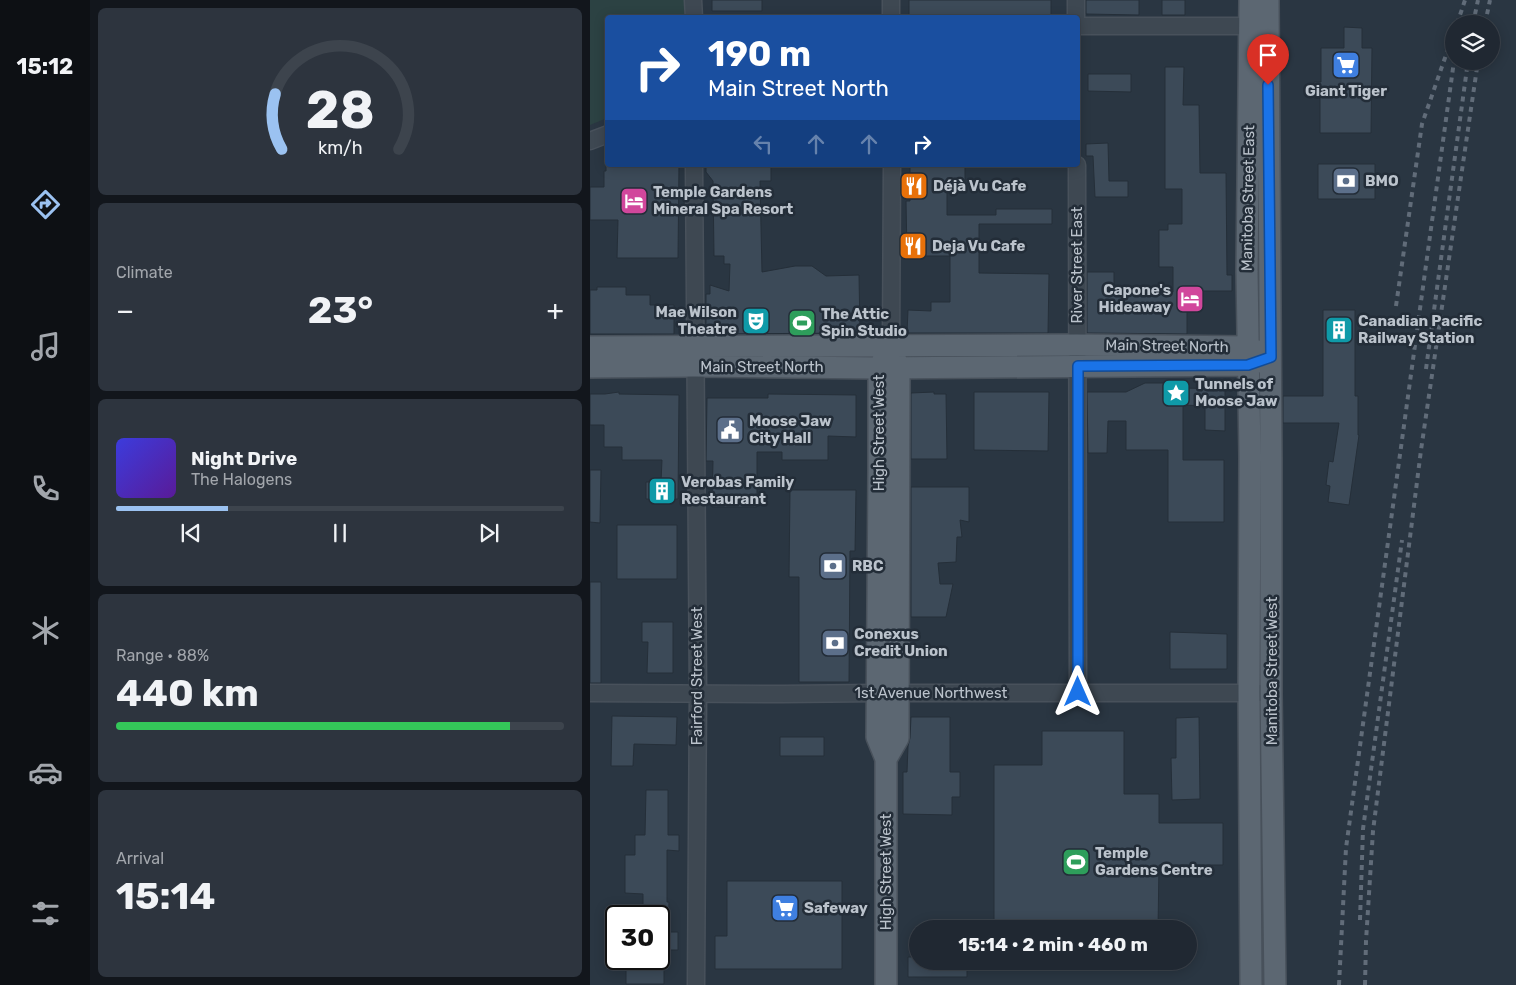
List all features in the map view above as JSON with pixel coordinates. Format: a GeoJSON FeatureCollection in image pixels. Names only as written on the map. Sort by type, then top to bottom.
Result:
{"type":"FeatureCollection","features":[{"type":"Feature","properties":{"kind":"main road","name":"Manitoba Street East"},"geometry":{"type":"LineString","coordinates":[[1250,0],[1259,26],[1271,357]]}},
{"type":"Feature","properties":{"kind":"main road","name":"Manitoba Street East"},"geometry":{"type":"LineString","coordinates":[[1248,356],[1247,272],[1259,26],[1268,0]]}},
{"type":"Feature","properties":{"kind":"main road","name":"Main Street North"},"geometry":{"type":"LineString","coordinates":[[590,368],[694,356],[891,346],[1077,356],[1271,357]]}},
{"type":"Feature","properties":{"kind":"main road","name":"High Street West"},"geometry":{"type":"LineString","coordinates":[[886,985],[886,759],[876,737],[879,470],[891,346]]}},
{"type":"Feature","properties":{"kind":"main road","name":"Main Street North"},"geometry":{"type":"LineString","coordinates":[[590,347],[694,356],[889,368],[1077,356]]}},
{"type":"Feature","properties":{"kind":"main road","name":"Manitoba Street West"},"geometry":{"type":"LineString","coordinates":[[1248,356],[1250,457],[1251,985]]}},
{"type":"Feature","properties":{"kind":"main road","name":"Manitoba Street West"},"geometry":{"type":"LineString","coordinates":[[1271,357],[1271,692],[1275,985]]}},
{"type":"Feature","properties":{"kind":"main road","name":"High Street West"},"geometry":{"type":"LineString","coordinates":[[886,759],[898,738],[889,368]]}},
{"type":"Feature","properties":{"kind":"street"},"geometry":{"type":"LineString","coordinates":[[693,0],[694,15]]}},
{"type":"Feature","properties":{"kind":"street"},"geometry":{"type":"LineString","coordinates":[[891,0],[891,15]]}},
{"type":"Feature","properties":{"kind":"street"},"geometry":{"type":"LineString","coordinates":[[1076,0],[1076,15]]}},
{"type":"Feature","properties":{"kind":"street"},"geometry":{"type":"LineString","coordinates":[[1080,26],[1259,26]]}},
{"type":"Feature","properties":{"kind":"street"},"geometry":{"type":"LineString","coordinates":[[590,141],[605,135]]}},
{"type":"Feature","properties":{"kind":"street","name":"Fairford Street West"},"geometry":{"type":"LineString","coordinates":[[694,167],[698,692],[696,985]]}},
{"type":"Feature","properties":{"kind":"street"},"geometry":{"type":"LineString","coordinates":[[891,346],[892,167]]}},
{"type":"Feature","properties":{"kind":"street","name":"River Street East"},"geometry":{"type":"LineString","coordinates":[[1076,167],[1078,692]]}},
{"type":"Feature","properties":{"kind":"street","name":"1st Avenue Northwest"},"geometry":{"type":"LineString","coordinates":[[590,692],[783,694],[877,692],[1271,692]]}},
{"type":"Feature","properties":{"kind":"green space"},"geometry":{"type":"Polygon","coordinates":[[[590,0],[684,0],[684,15],[605,15],[605,119],[590,125],[590,0]]]}},
{"type":"Feature","properties":{"kind":"building"},"geometry":{"type":"Polygon","coordinates":[[[712,0],[762,0],[762,11],[712,11],[712,0]]]}},
{"type":"Feature","properties":{"kind":"building"},"geometry":{"type":"Polygon","coordinates":[[[909,0],[1051,0],[1051,15],[909,15],[909,0]]]}},
{"type":"Feature","properties":{"kind":"building"},"geometry":{"type":"Polygon","coordinates":[[[1086,0],[1139,0],[1139,15],[1086,14],[1086,0]]]}},
{"type":"Feature","properties":{"kind":"building"},"geometry":{"type":"Polygon","coordinates":[[[1162,0],[1185,0],[1185,15],[1162,15],[1162,0]]]}},
{"type":"Feature","properties":{"kind":"building","name":"Giant Tiger"},"geometry":{"type":"Polygon","coordinates":[[[1344,27],[1362,28],[1362,48],[1372,48],[1371,133],[1320,133],[1320,98],[1314,98],[1314,82],[1321,82],[1321,48],[1344,48],[1344,27]]]}},
{"type":"Feature","properties":{"kind":"building"},"geometry":{"type":"Polygon","coordinates":[[[1165,67],[1184,67],[1183,105],[1199,105],[1200,173],[1226,173],[1227,275],[1232,275],[1232,291],[1187,291],[1187,334],[1087,333],[1087,272],[1114,272],[1114,286],[1120,286],[1120,292],[1173,292],[1173,267],[1159,267],[1159,230],[1168,230],[1168,224],[1182,224],[1182,189],[1165,189],[1165,67]]]}},
{"type":"Feature","properties":{"kind":"building"},"geometry":{"type":"Polygon","coordinates":[[[1088,74],[1131,74],[1131,92],[1088,91],[1088,74]]]}},
{"type":"Feature","properties":{"kind":"building"},"geometry":{"type":"Polygon","coordinates":[[[1108,143],[1109,181],[1128,181],[1128,197],[1095,197],[1093,156],[1086,156],[1086,144],[1108,143]]]}},
{"type":"Feature","properties":{"kind":"building","name":"BMO"},"geometry":{"type":"Polygon","coordinates":[[[1318,164],[1375,164],[1375,199],[1318,199],[1318,164]]]}},
{"type":"Feature","properties":{"kind":"building","name":"Temple Gardens Mineral Spa Resort"},"geometry":{"type":"Polygon","coordinates":[[[606,167],[679,167],[678,258],[617,258],[618,220],[590,220],[590,187],[604,187],[604,171],[606,171],[606,167]]]}},
{"type":"Feature","properties":{"kind":"building"},"geometry":{"type":"Polygon","coordinates":[[[706,167],[771,167],[771,181],[760,181],[762,272],[795,266],[812,266],[826,276],[859,275],[860,333],[706,334],[706,294],[710,294],[710,285],[729,291],[730,264],[724,264],[724,256],[714,256],[713,181],[706,172],[706,167]]]}},
{"type":"Feature","properties":{"kind":"building"},"geometry":{"type":"Polygon","coordinates":[[[910,167],[965,167],[965,190],[947,190],[947,215],[996,215],[996,209],[1052,209],[1052,224],[979,224],[979,273],[1049,274],[1048,333],[907,333],[908,310],[931,311],[931,302],[950,302],[950,256],[907,256],[906,201],[910,201],[910,167]]]}},
{"type":"Feature","properties":{"kind":"building"},"geometry":{"type":"Polygon","coordinates":[[[597,287],[626,287],[626,295],[650,295],[650,305],[674,305],[674,334],[590,334],[590,290],[597,290],[597,287]]]}},
{"type":"Feature","properties":{"kind":"building"},"geometry":{"type":"Polygon","coordinates":[[[1323,310],[1355,310],[1355,396],[1358,396],[1359,435],[1349,505],[1328,502],[1330,486],[1326,485],[1329,461],[1333,462],[1339,423],[1283,423],[1283,396],[1323,396],[1323,310]]]}},
{"type":"Feature","properties":{"kind":"building"},"geometry":{"type":"Polygon","coordinates":[[[1145,383],[1182,385],[1182,388],[1225,389],[1225,431],[1205,430],[1205,406],[1183,405],[1183,460],[1224,460],[1224,522],[1168,522],[1168,450],[1126,450],[1126,421],[1108,421],[1107,453],[1088,453],[1087,392],[1126,392],[1145,383]]]}},
{"type":"Feature","properties":{"kind":"building"},"geometry":{"type":"Polygon","coordinates":[[[619,392],[619,394],[679,395],[678,499],[646,499],[646,482],[661,482],[662,460],[622,460],[622,447],[604,447],[604,425],[590,425],[590,394],[619,392]]]}},
{"type":"Feature","properties":{"kind":"building"},"geometry":{"type":"Polygon","coordinates":[[[934,392],[934,394],[946,394],[947,459],[911,459],[911,393],[934,392]]]}},
{"type":"Feature","properties":{"kind":"building"},"geometry":{"type":"Polygon","coordinates":[[[974,392],[1049,392],[1048,451],[974,450],[974,392]]]}},
{"type":"Feature","properties":{"kind":"building"},"geometry":{"type":"Polygon","coordinates":[[[768,394],[856,395],[856,437],[828,436],[828,460],[782,460],[782,452],[757,452],[757,507],[712,507],[713,461],[706,461],[707,398],[768,398],[768,394]]]}},
{"type":"Feature","properties":{"kind":"building"},"geometry":{"type":"Polygon","coordinates":[[[590,470],[601,470],[600,523],[590,522],[590,470]]]}},
{"type":"Feature","properties":{"kind":"building"},"geometry":{"type":"Polygon","coordinates":[[[911,487],[969,487],[969,522],[960,520],[962,537],[957,537],[956,562],[938,563],[940,584],[953,584],[946,617],[911,617],[911,487]]]}},
{"type":"Feature","properties":{"kind":"building"},"geometry":{"type":"Polygon","coordinates":[[[790,490],[856,490],[855,551],[850,551],[849,682],[799,682],[799,577],[789,577],[790,490]]]}},
{"type":"Feature","properties":{"kind":"building"},"geometry":{"type":"Polygon","coordinates":[[[617,525],[677,525],[677,579],[617,579],[617,525]]]}},
{"type":"Feature","properties":{"kind":"building"},"geometry":{"type":"Polygon","coordinates":[[[590,582],[601,582],[601,683],[590,683],[590,582]]]}},
{"type":"Feature","properties":{"kind":"building"},"geometry":{"type":"Polygon","coordinates":[[[642,622],[673,622],[673,673],[647,673],[648,642],[642,642],[642,622]]]}},
{"type":"Feature","properties":{"kind":"building"},"geometry":{"type":"Polygon","coordinates":[[[1170,632],[1227,634],[1227,669],[1170,669],[1170,632]]]}},
{"type":"Feature","properties":{"kind":"building"},"geometry":{"type":"Polygon","coordinates":[[[612,716],[677,717],[676,745],[634,744],[633,766],[611,766],[612,716]]]}},
{"type":"Feature","properties":{"kind":"building"},"geometry":{"type":"Polygon","coordinates":[[[911,717],[950,717],[950,772],[960,772],[960,797],[952,797],[952,815],[903,814],[903,772],[907,772],[911,717]]]}},
{"type":"Feature","properties":{"kind":"building"},"geometry":{"type":"Polygon","coordinates":[[[1199,717],[1200,799],[1172,800],[1171,758],[1176,758],[1176,718],[1199,717]]]}},
{"type":"Feature","properties":{"kind":"building","name":"Temple Gardens Centre"},"geometry":{"type":"Polygon","coordinates":[[[1042,731],[1124,731],[1124,794],[1159,794],[1159,823],[1223,823],[1223,865],[1159,865],[1158,920],[994,920],[994,765],[1042,765],[1042,731]]]}},
{"type":"Feature","properties":{"kind":"building"},"geometry":{"type":"Polygon","coordinates":[[[780,737],[824,737],[824,756],[780,756],[780,737]]]}},
{"type":"Feature","properties":{"kind":"building"},"geometry":{"type":"Polygon","coordinates":[[[646,790],[668,790],[668,835],[679,835],[679,851],[667,850],[667,902],[669,902],[669,905],[643,905],[643,894],[625,893],[625,855],[635,855],[635,835],[645,835],[646,790]]]}},
{"type":"Feature","properties":{"kind":"building","name":"Safeway"},"geometry":{"type":"Polygon","coordinates":[[[727,881],[842,881],[842,969],[715,969],[715,936],[727,936],[727,881]]]}},
{"type":"Feature","properties":{"kind":"building"},"geometry":{"type":"Polygon","coordinates":[[[670,932],[678,932],[678,950],[670,950],[670,932]]]}},
{"type":"Feature","properties":{"kind":"building"},"geometry":{"type":"Polygon","coordinates":[[[908,957],[909,970],[967,970],[967,977],[908,977],[908,957]]]}},
{"type":"Feature","properties":{"kind":"building"},"geometry":{"type":"Polygon","coordinates":[[[626,970],[664,970],[664,984],[626,984],[626,970]]]}},
{"type":"Feature","properties":{"kind":"railway"},"geometry":{"type":"LineString","coordinates":[[1460,15],[1465,0]]}},
{"type":"Feature","properties":{"kind":"railway"},"geometry":{"type":"LineString","coordinates":[[1475,15],[1478,0]]}},
{"type":"Feature","properties":{"kind":"railway"},"geometry":{"type":"LineString","coordinates":[[1487,15],[1490,0]]}},
{"type":"Feature","properties":{"kind":"railway"},"geometry":{"type":"LineString","coordinates":[[1396,306],[1422,124],[1445,58]]}},
{"type":"Feature","properties":{"kind":"railway"},"geometry":{"type":"LineString","coordinates":[[1339,985],[1346,848],[1453,70]]}},
{"type":"Feature","properties":{"kind":"railway"},"geometry":{"type":"LineString","coordinates":[[1426,369],[1467,70]]}},
{"type":"Feature","properties":{"kind":"railway"},"geometry":{"type":"LineString","coordinates":[[1365,985],[1373,831],[1421,450],[1477,70]]}},
{"type":"Feature","properties":{"kind":"railway"},"geometry":{"type":"LineString","coordinates":[[1360,920],[1363,829],[1402,540]]}},
{"type":"Feature","properties":{"kind":"place","name":"Giant Tiger"},"geometry":{"type":"Point","coordinates":[1346,65]}},
{"type":"Feature","properties":{"kind":"place","name":"BMO"},"geometry":{"type":"Point","coordinates":[1346,181]}},
{"type":"Feature","properties":{"kind":"place","name":"Déjà Vu Cafe"},"geometry":{"type":"Point","coordinates":[914,186]}},
{"type":"Feature","properties":{"kind":"place","name":"Temple Gardens Mineral Spa Resort"},"geometry":{"type":"Point","coordinates":[634,201]}},
{"type":"Feature","properties":{"kind":"place","name":"Deja Vu Cafe"},"geometry":{"type":"Point","coordinates":[913,246]}},
{"type":"Feature","properties":{"kind":"place","name":"Capone's Hideaway"},"geometry":{"type":"Point","coordinates":[1190,299]}},
{"type":"Feature","properties":{"kind":"place","name":"Mae Wilson Theatre"},"geometry":{"type":"Point","coordinates":[756,321]}},
{"type":"Feature","properties":{"kind":"place","name":"The Attic Spin Studio"},"geometry":{"type":"Point","coordinates":[802,323]}},
{"type":"Feature","properties":{"kind":"place","name":"Canadian Pacific Railway Station"},"geometry":{"type":"Point","coordinates":[1339,330]}},
{"type":"Feature","properties":{"kind":"place","name":"Tunnels of Moose Jaw"},"geometry":{"type":"Point","coordinates":[1176,393]}},
{"type":"Feature","properties":{"kind":"place","name":"Moose Jaw City Hall"},"geometry":{"type":"Point","coordinates":[730,430]}},
{"type":"Feature","properties":{"kind":"place","name":"Verobas Family Restaurant"},"geometry":{"type":"Point","coordinates":[662,491]}},
{"type":"Feature","properties":{"kind":"place","name":"RBC"},"geometry":{"type":"Point","coordinates":[833,566]}},
{"type":"Feature","properties":{"kind":"place","name":"Conexus Credit Union"},"geometry":{"type":"Point","coordinates":[835,643]}},
{"type":"Feature","properties":{"kind":"place","name":"Temple Gardens Centre"},"geometry":{"type":"Point","coordinates":[1076,862]}},
{"type":"Feature","properties":{"kind":"place","name":"Safeway"},"geometry":{"type":"Point","coordinates":[785,908]}},
{"type":"Feature","properties":{"kind":"route"},"geometry":{"type":"LineString","coordinates":[[1078,692],[1078,366],[1248,365],[1271,357],[1268,85]]}}]}
